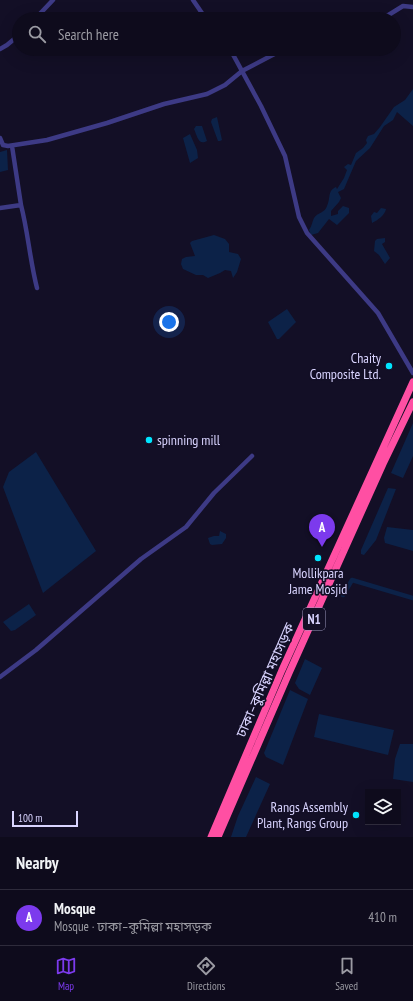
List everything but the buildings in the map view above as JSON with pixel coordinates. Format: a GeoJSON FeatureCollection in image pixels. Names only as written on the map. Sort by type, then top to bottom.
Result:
{"type":"FeatureCollection","features":[{"type":"Feature","properties":{"kind":"highway","name":"ঢাকা–কুমিল্লা মহাসড়ক"},"geometry":{"type":"LineString","coordinates":[[211,837],[282,670],[413,382]]}},
{"type":"Feature","properties":{"kind":"highway","name":"ঢাকা–কুমিল্লা মহাসড়ক"},"geometry":{"type":"LineString","coordinates":[[218,837],[289,673],[383,464],[413,402]]}},
{"type":"Feature","properties":{"kind":"street"},"geometry":{"type":"LineString","coordinates":[[42,12],[53,0]]}},
{"type":"Feature","properties":{"kind":"street"},"geometry":{"type":"LineString","coordinates":[[193,0],[201,12]]}},
{"type":"Feature","properties":{"kind":"street"},"geometry":{"type":"LineString","coordinates":[[393,12],[403,6],[413,7]]}},
{"type":"Feature","properties":{"kind":"street"},"geometry":{"type":"LineString","coordinates":[[0,49],[12,41]]}},
{"type":"Feature","properties":{"kind":"street"},"geometry":{"type":"LineString","coordinates":[[234,56],[261,106],[285,156],[299,217],[307,233],[378,313],[413,373]]}},
{"type":"Feature","properties":{"kind":"street"},"geometry":{"type":"LineString","coordinates":[[0,138],[3,144],[12,146],[47,140],[101,125],[164,104],[207,94],[225,86],[242,71],[271,56]]}},
{"type":"Feature","properties":{"kind":"street"},"geometry":{"type":"LineString","coordinates":[[12,146],[21,205],[37,288]]}},
{"type":"Feature","properties":{"kind":"street"},"geometry":{"type":"LineString","coordinates":[[0,208],[21,205]]}},
{"type":"Feature","properties":{"kind":"street"},"geometry":{"type":"LineString","coordinates":[[0,677],[36,650],[141,559],[186,527],[214,493],[252,456]]}},
{"type":"Feature","properties":{"kind":"water"},"geometry":{"type":"Polygon","coordinates":[[[413,89],[413,126],[397,112],[393,120],[384,126],[370,148],[356,161],[344,189],[338,192],[341,198],[331,211],[331,216],[338,214],[338,211],[343,206],[349,208],[349,213],[337,225],[329,219],[318,233],[311,235],[309,230],[314,218],[326,208],[331,191],[336,187],[337,189],[344,178],[347,170],[344,167],[348,164],[351,165],[356,153],[367,143],[366,140],[368,136],[374,134],[394,107],[405,100],[413,89]]]}},
{"type":"Feature","properties":{"kind":"water"},"geometry":{"type":"Polygon","coordinates":[[[217,117],[222,140],[220,141],[218,141],[211,122],[212,119],[217,117]]]}},
{"type":"Feature","properties":{"kind":"water"},"geometry":{"type":"Polygon","coordinates":[[[196,126],[202,126],[207,141],[202,142],[198,139],[194,129],[196,126]]]}},
{"type":"Feature","properties":{"kind":"water"},"geometry":{"type":"Polygon","coordinates":[[[190,134],[197,150],[198,158],[190,163],[183,138],[190,134]]]}},
{"type":"Feature","properties":{"kind":"water"},"geometry":{"type":"Polygon","coordinates":[[[7,150],[8,170],[0,172],[0,152],[7,150]]]}},
{"type":"Feature","properties":{"kind":"water"},"geometry":{"type":"Polygon","coordinates":[[[381,208],[386,209],[384,213],[379,219],[372,223],[371,216],[374,212],[377,213],[381,208]]]}},
{"type":"Feature","properties":{"kind":"water"},"geometry":{"type":"Polygon","coordinates":[[[214,235],[225,239],[229,244],[229,252],[238,254],[241,259],[237,272],[233,278],[231,271],[225,270],[208,278],[203,275],[196,275],[183,269],[181,264],[182,259],[195,256],[190,243],[192,241],[214,235]]]}},
{"type":"Feature","properties":{"kind":"water"},"geometry":{"type":"Polygon","coordinates":[[[385,238],[385,242],[382,244],[390,258],[385,264],[379,255],[374,251],[375,241],[377,239],[385,238]]]}},
{"type":"Feature","properties":{"kind":"water"},"geometry":{"type":"Polygon","coordinates":[[[287,309],[296,322],[279,339],[277,339],[268,322],[287,309]]]}},
{"type":"Feature","properties":{"kind":"water"},"geometry":{"type":"Polygon","coordinates":[[[413,423],[413,456],[403,478],[391,473],[413,423]]]}},
{"type":"Feature","properties":{"kind":"water"},"geometry":{"type":"Polygon","coordinates":[[[36,452],[96,551],[43,593],[3,487],[9,472],[36,452]]]}},
{"type":"Feature","properties":{"kind":"water"},"geometry":{"type":"Polygon","coordinates":[[[388,488],[396,489],[376,540],[364,555],[361,554],[361,550],[388,488]]]}},
{"type":"Feature","properties":{"kind":"water"},"geometry":{"type":"Polygon","coordinates":[[[387,527],[413,530],[413,551],[385,543],[384,538],[387,527]]]}},
{"type":"Feature","properties":{"kind":"water"},"geometry":{"type":"Polygon","coordinates":[[[220,531],[226,534],[226,538],[222,544],[210,544],[208,538],[219,536],[220,531]]]}},
{"type":"Feature","properties":{"kind":"water"},"geometry":{"type":"Polygon","coordinates":[[[29,604],[36,615],[15,630],[11,631],[3,622],[29,604]]]}},
{"type":"Feature","properties":{"kind":"water"},"geometry":{"type":"Polygon","coordinates":[[[305,659],[322,668],[310,695],[299,689],[295,683],[305,659]]]}},
{"type":"Feature","properties":{"kind":"water"},"geometry":{"type":"Polygon","coordinates":[[[290,690],[308,699],[283,765],[266,757],[264,753],[290,690]]]}},
{"type":"Feature","properties":{"kind":"water"},"geometry":{"type":"Polygon","coordinates":[[[319,714],[394,730],[388,755],[314,737],[319,714]]]}},
{"type":"Feature","properties":{"kind":"water"},"geometry":{"type":"Polygon","coordinates":[[[400,744],[413,744],[413,782],[393,779],[395,759],[400,744]]]}},
{"type":"Feature","properties":{"kind":"water"},"geometry":{"type":"Polygon","coordinates":[[[256,777],[270,784],[246,837],[231,837],[238,816],[256,777]]]}},
{"type":"Feature","properties":{"kind":"waterway"},"geometry":{"type":"LineString","coordinates":[[343,595],[352,580],[413,598]]}},
{"type":"Feature","properties":{"kind":"place","name":"Chaity Composite Ltd."},"geometry":{"type":"Point","coordinates":[389,366]}},
{"type":"Feature","properties":{"kind":"place","name":"spinning mill"},"geometry":{"type":"Point","coordinates":[149,440]}},
{"type":"Feature","properties":{"kind":"place","name":"Mosque"},"geometry":{"type":"Point","coordinates":[322,547]}},
{"type":"Feature","properties":{"kind":"place","name":"Mollikpara Jame Mosjid"},"geometry":{"type":"Point","coordinates":[318,558]}},
{"type":"Feature","properties":{"kind":"place","name":"Rangs Assembly Plant, Rangs Group"},"geometry":{"type":"Point","coordinates":[356,815]}}]}
